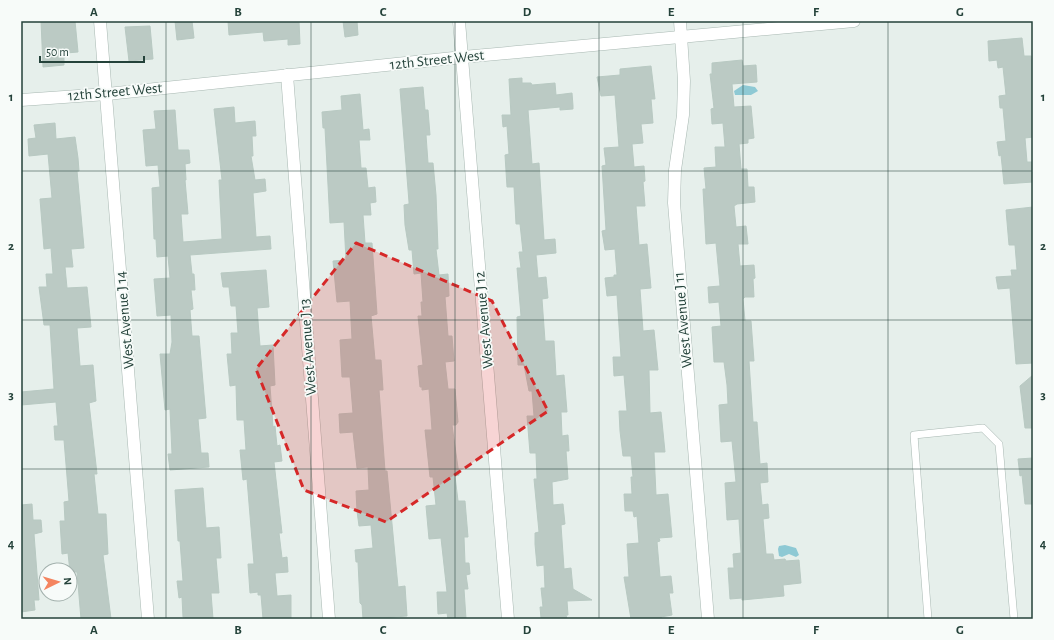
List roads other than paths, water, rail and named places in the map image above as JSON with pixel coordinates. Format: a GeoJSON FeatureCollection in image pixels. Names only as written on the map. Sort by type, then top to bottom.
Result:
{"type":"FeatureCollection","features":[{"type":"Feature","properties":{"kind":"street","name":"West Avenue J 14"},"geometry":{"type":"LineString","coordinates":[[100,21],[148,619]]}},
{"type":"Feature","properties":{"kind":"street","name":"West Avenue J 12"},"geometry":{"type":"LineString","coordinates":[[459,21],[508,619]]}},
{"type":"Feature","properties":{"kind":"street","name":"West Avenue J 11"},"geometry":{"type":"LineString","coordinates":[[680,21],[684,81],[683,115],[675,170],[674,203],[708,619]]}},
{"type":"Feature","properties":{"kind":"street","name":"12th Street West"},"geometry":{"type":"LineString","coordinates":[[21,100],[107,94],[463,57],[854,21]]}},
{"type":"Feature","properties":{"kind":"street","name":"West Avenue J 13"},"geometry":{"type":"LineString","coordinates":[[287,75],[329,619]]}},
{"type":"Feature","properties":{"kind":"lane"},"geometry":{"type":"LineString","coordinates":[[928,619],[914,435],[983,428],[999,444],[1014,619]]}},
{"type":"Feature","properties":{"kind":"water"},"geometry":{"type":"Polygon","coordinates":[[[743,85],[755,87],[758,91],[751,95],[735,95],[734,91],[743,85]]]}},
{"type":"Feature","properties":{"kind":"water"},"geometry":{"type":"Polygon","coordinates":[[[785,545],[796,548],[799,555],[796,557],[789,554],[782,557],[779,556],[779,546],[785,545]]]}}]}
